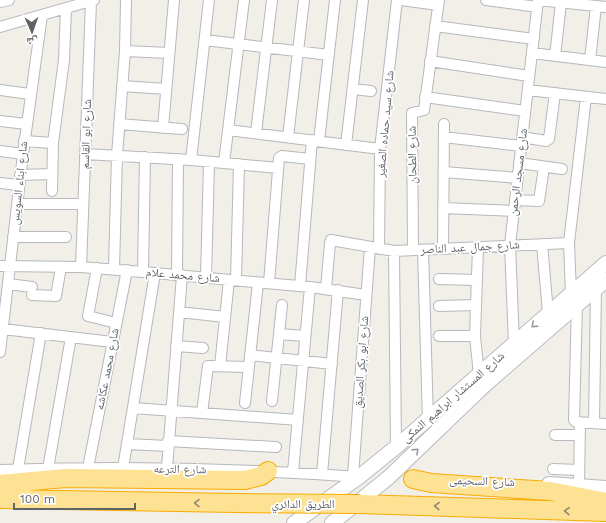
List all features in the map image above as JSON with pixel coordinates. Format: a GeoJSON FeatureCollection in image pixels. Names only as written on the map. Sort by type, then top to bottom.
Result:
{"type":"FeatureCollection","features":[{"type":"Feature","properties":{"kind":"highway"},"geometry":{"type":"LineString","coordinates":[[0,484],[66,478],[245,480],[260,476],[268,471]]}},
{"type":"Feature","properties":{"kind":"highway"},"geometry":{"type":"LineString","coordinates":[[413,478],[431,483],[550,491],[606,502]]}},
{"type":"Feature","properties":{"kind":"highway","name":"الطريق الدائري"},"geometry":{"type":"LineString","coordinates":[[0,499],[360,504],[606,512]]}},
{"type":"Feature","properties":{"kind":"main road","name":"شارع المستشار ابراهيم النمكى"},"geometry":{"type":"LineString","coordinates":[[294,523],[396,447],[428,420],[482,380],[574,299],[606,263]]}},
{"type":"Feature","properties":{"kind":"main road","name":"شارع المستشار ابراهيم النمكى"},"geometry":{"type":"LineString","coordinates":[[332,523],[388,478],[482,380],[514,344],[548,313],[601,284]]}},
{"type":"Feature","properties":{"kind":"main road","name":"شارع السحيمى"},"geometry":{"type":"LineString","coordinates":[[356,477],[413,478],[606,488]]}},
{"type":"Feature","properties":{"kind":"street"},"geometry":{"type":"LineString","coordinates":[[0,2],[8,0]]}},
{"type":"Feature","properties":{"kind":"street"},"geometry":{"type":"LineString","coordinates":[[0,27],[92,0]]}},
{"type":"Feature","properties":{"kind":"street","name":"شارع ابو القاسم"},"geometry":{"type":"LineString","coordinates":[[81,267],[92,0]]}},
{"type":"Feature","properties":{"kind":"street"},"geometry":{"type":"LineString","coordinates":[[114,269],[117,155],[125,51],[126,0]]}},
{"type":"Feature","properties":{"kind":"street"},"geometry":{"type":"LineString","coordinates":[[163,128],[174,0]]}},
{"type":"Feature","properties":{"kind":"street"},"geometry":{"type":"LineString","coordinates":[[191,160],[209,0]]}},
{"type":"Feature","properties":{"kind":"street"},"geometry":{"type":"LineString","coordinates":[[224,163],[244,0]]}},
{"type":"Feature","properties":{"kind":"street"},"geometry":{"type":"LineString","coordinates":[[256,133],[272,0]]}},
{"type":"Feature","properties":{"kind":"street"},"geometry":{"type":"LineString","coordinates":[[288,137],[304,0]]}},
{"type":"Feature","properties":{"kind":"street"},"geometry":{"type":"LineString","coordinates":[[293,472],[305,336],[305,287],[310,159],[315,141],[329,55],[335,0]]}},
{"type":"Feature","properties":{"kind":"street"},"geometry":{"type":"LineString","coordinates":[[346,145],[363,0]]}},
{"type":"Feature","properties":{"kind":"street","name":"شارع سيد حماده الصغير"},"geometry":{"type":"LineString","coordinates":[[375,248],[380,149],[397,0]]}},
{"type":"Feature","properties":{"kind":"street"},"geometry":{"type":"LineString","coordinates":[[401,0],[438,3]]}},
{"type":"Feature","properties":{"kind":"street"},"geometry":{"type":"LineString","coordinates":[[486,0],[561,3],[601,7],[590,60]]}},
{"type":"Feature","properties":{"kind":"street","name":"شارع مسجد الرحمن"},"geometry":{"type":"LineString","coordinates":[[514,344],[510,245],[538,2]]}},
{"type":"Feature","properties":{"kind":"street","name":"شارع الطحان"},"geometry":{"type":"LineString","coordinates":[[418,250],[412,113],[423,111],[438,3]]}},
{"type":"Feature","properties":{"kind":"street"},"geometry":{"type":"LineString","coordinates":[[555,56],[561,3]]}},
{"type":"Feature","properties":{"kind":"street"},"geometry":{"type":"LineString","coordinates":[[52,191],[53,143],[64,60],[66,8]]}},
{"type":"Feature","properties":{"kind":"street","name":"شارع ابناء السويس"},"geometry":{"type":"LineString","coordinates":[[0,352],[3,303],[8,284],[5,266],[13,237],[26,124],[42,15]]}},
{"type":"Feature","properties":{"kind":"street"},"geometry":{"type":"LineString","coordinates":[[435,26],[534,39]]}},
{"type":"Feature","properties":{"kind":"street"},"geometry":{"type":"LineString","coordinates":[[205,40],[329,55]]}},
{"type":"Feature","properties":{"kind":"street"},"geometry":{"type":"LineString","coordinates":[[125,51],[169,53]]}},
{"type":"Feature","properties":{"kind":"street"},"geometry":{"type":"LineString","coordinates":[[532,53],[606,62]]}},
{"type":"Feature","properties":{"kind":"street"},"geometry":{"type":"LineString","coordinates":[[430,61],[530,76]]}},
{"type":"Feature","properties":{"kind":"street"},"geometry":{"type":"LineString","coordinates":[[122,86],[166,89]]}},
{"type":"Feature","properties":{"kind":"street"},"geometry":{"type":"LineString","coordinates":[[353,89],[371,91]]}},
{"type":"Feature","properties":{"kind":"street"},"geometry":{"type":"LineString","coordinates":[[0,90],[30,94]]}},
{"type":"Feature","properties":{"kind":"street"},"geometry":{"type":"LineString","coordinates":[[528,90],[606,99]]}},
{"type":"Feature","properties":{"kind":"street"},"geometry":{"type":"LineString","coordinates":[[444,137],[522,142],[549,140],[555,93]]}},
{"type":"Feature","properties":{"kind":"street"},"geometry":{"type":"LineString","coordinates":[[425,97],[525,111]]}},
{"type":"Feature","properties":{"kind":"street"},"geometry":{"type":"LineString","coordinates":[[586,97],[569,242],[574,299],[574,420],[580,422],[606,424]]}},
{"type":"Feature","properties":{"kind":"street"},"geometry":{"type":"LineString","coordinates":[[0,121],[26,124]]}},
{"type":"Feature","properties":{"kind":"street"},"geometry":{"type":"LineString","coordinates":[[119,124],[182,129]]}},
{"type":"Feature","properties":{"kind":"street"},"geometry":{"type":"LineString","coordinates":[[443,248],[444,124]]}},
{"type":"Feature","properties":{"kind":"street"},"geometry":{"type":"LineString","coordinates":[[228,130],[380,149]]}},
{"type":"Feature","properties":{"kind":"street"},"geometry":{"type":"LineString","coordinates":[[24,141],[53,143]]}},
{"type":"Feature","properties":{"kind":"street"},"geometry":{"type":"LineString","coordinates":[[0,151],[23,154]]}},
{"type":"Feature","properties":{"kind":"street"},"geometry":{"type":"LineString","coordinates":[[85,154],[178,159],[278,168]]}},
{"type":"Feature","properties":{"kind":"street"},"geometry":{"type":"LineString","coordinates":[[245,403],[250,355],[263,283],[280,158],[281,156],[310,159]]}},
{"type":"Feature","properties":{"kind":"street"},"geometry":{"type":"LineString","coordinates":[[143,272],[146,157]]}},
{"type":"Feature","properties":{"kind":"street"},"geometry":{"type":"LineString","coordinates":[[167,468],[179,312],[178,159]]}},
{"type":"Feature","properties":{"kind":"street"},"geometry":{"type":"LineString","coordinates":[[206,278],[209,162]]}},
{"type":"Feature","properties":{"kind":"street"},"geometry":{"type":"LineString","coordinates":[[519,163],[562,169]]}},
{"type":"Feature","properties":{"kind":"street"},"geometry":{"type":"LineString","coordinates":[[220,366],[225,317],[233,280],[239,164]]}},
{"type":"Feature","properties":{"kind":"street"},"geometry":{"type":"LineString","coordinates":[[515,200],[539,201],[544,166]]}},
{"type":"Feature","properties":{"kind":"street"},"geometry":{"type":"LineString","coordinates":[[444,172],[518,178]]}},
{"type":"Feature","properties":{"kind":"street"},"geometry":{"type":"LineString","coordinates":[[20,174],[52,174]]}},
{"type":"Feature","properties":{"kind":"street"},"geometry":{"type":"LineString","coordinates":[[0,183],[19,185]]}},
{"type":"Feature","properties":{"kind":"street"},"geometry":{"type":"LineString","coordinates":[[17,204],[83,204]]}},
{"type":"Feature","properties":{"kind":"street"},"geometry":{"type":"LineString","coordinates":[[443,208],[514,211]]}},
{"type":"Feature","properties":{"kind":"street"},"geometry":{"type":"LineString","coordinates":[[13,237],[66,237]]}},
{"type":"Feature","properties":{"kind":"street","name":"شارع جمال عبد الناصر"},"geometry":{"type":"LineString","coordinates":[[326,289],[330,241],[394,251],[569,242]]}},
{"type":"Feature","properties":{"kind":"street"},"geometry":{"type":"LineString","coordinates":[[542,244],[548,313]]}},
{"type":"Feature","properties":{"kind":"street"},"geometry":{"type":"LineString","coordinates":[[478,247],[475,336],[482,380]]}},
{"type":"Feature","properties":{"kind":"street","name":"شارع ابو بكر الصديق"},"geometry":{"type":"LineString","coordinates":[[356,477],[366,295],[375,248]]}},
{"type":"Feature","properties":{"kind":"street"},"geometry":{"type":"LineString","coordinates":[[418,250],[428,420]]}},
{"type":"Feature","properties":{"kind":"street"},"geometry":{"type":"LineString","coordinates":[[394,251],[396,447]]}},
{"type":"Feature","properties":{"kind":"street","name":"شارع محمد علام"},"geometry":{"type":"LineString","coordinates":[[5,266],[81,267],[127,270],[338,290],[366,295]]}},
{"type":"Feature","properties":{"kind":"street"},"geometry":{"type":"LineString","coordinates":[[8,284],[56,296],[62,267]]}},
{"type":"Feature","properties":{"kind":"street"},"geometry":{"type":"LineString","coordinates":[[97,268],[88,316],[116,323]]}},
{"type":"Feature","properties":{"kind":"street","name":"شارع محمد عكاشه"},"geometry":{"type":"LineString","coordinates":[[88,468],[127,270]]}},
{"type":"Feature","properties":{"kind":"street"},"geometry":{"type":"LineString","coordinates":[[124,468],[132,408],[154,273]]}},
{"type":"Feature","properties":{"kind":"street"},"geometry":{"type":"LineString","coordinates":[[439,279],[477,280]]}},
{"type":"Feature","properties":{"kind":"street"},"geometry":{"type":"LineString","coordinates":[[594,423],[601,284]]}},
{"type":"Feature","properties":{"kind":"street"},"geometry":{"type":"LineString","coordinates":[[322,474],[338,290]]}},
{"type":"Feature","properties":{"kind":"street"},"geometry":{"type":"LineString","coordinates":[[272,400],[282,305]]}},
{"type":"Feature","properties":{"kind":"street"},"geometry":{"type":"LineString","coordinates":[[439,306],[476,305]]}},
{"type":"Feature","properties":{"kind":"street"},"geometry":{"type":"LineString","coordinates":[[179,312],[225,317]]}},
{"type":"Feature","properties":{"kind":"street"},"geometry":{"type":"LineString","coordinates":[[2,332],[41,334],[112,342]]}},
{"type":"Feature","properties":{"kind":"street"},"geometry":{"type":"LineString","coordinates":[[18,469],[41,334]]}},
{"type":"Feature","properties":{"kind":"street"},"geometry":{"type":"LineString","coordinates":[[279,334],[305,336]]}},
{"type":"Feature","properties":{"kind":"street"},"geometry":{"type":"LineString","coordinates":[[438,336],[475,336]]}},
{"type":"Feature","properties":{"kind":"street"},"geometry":{"type":"LineString","coordinates":[[44,469],[58,376],[62,372],[65,373],[71,337]]}},
{"type":"Feature","properties":{"kind":"street"},"geometry":{"type":"LineString","coordinates":[[176,346],[203,348]]}},
{"type":"Feature","properties":{"kind":"street"},"geometry":{"type":"LineString","coordinates":[[250,355],[332,364]]}},
{"type":"Feature","properties":{"kind":"street"},"geometry":{"type":"LineString","coordinates":[[202,413],[208,367],[210,365],[249,367]]}},
{"type":"Feature","properties":{"kind":"street"},"geometry":{"type":"LineString","coordinates":[[132,408],[298,420]]}},
{"type":"Feature","properties":{"kind":"street"},"geometry":{"type":"LineString","coordinates":[[579,486],[580,422]]}},
{"type":"Feature","properties":{"kind":"street"},"geometry":{"type":"LineString","coordinates":[[555,435],[579,435]]}},
{"type":"Feature","properties":{"kind":"street"},"geometry":{"type":"LineString","coordinates":[[128,444],[276,447]]}},
{"type":"Feature","properties":{"kind":"street","name":"شارع الترعه"},"geometry":{"type":"LineString","coordinates":[[0,470],[167,468],[293,472],[356,477]]}},
{"type":"Feature","properties":{"kind":"street"},"geometry":{"type":"LineString","coordinates":[[553,469],[579,470]]}}]}
